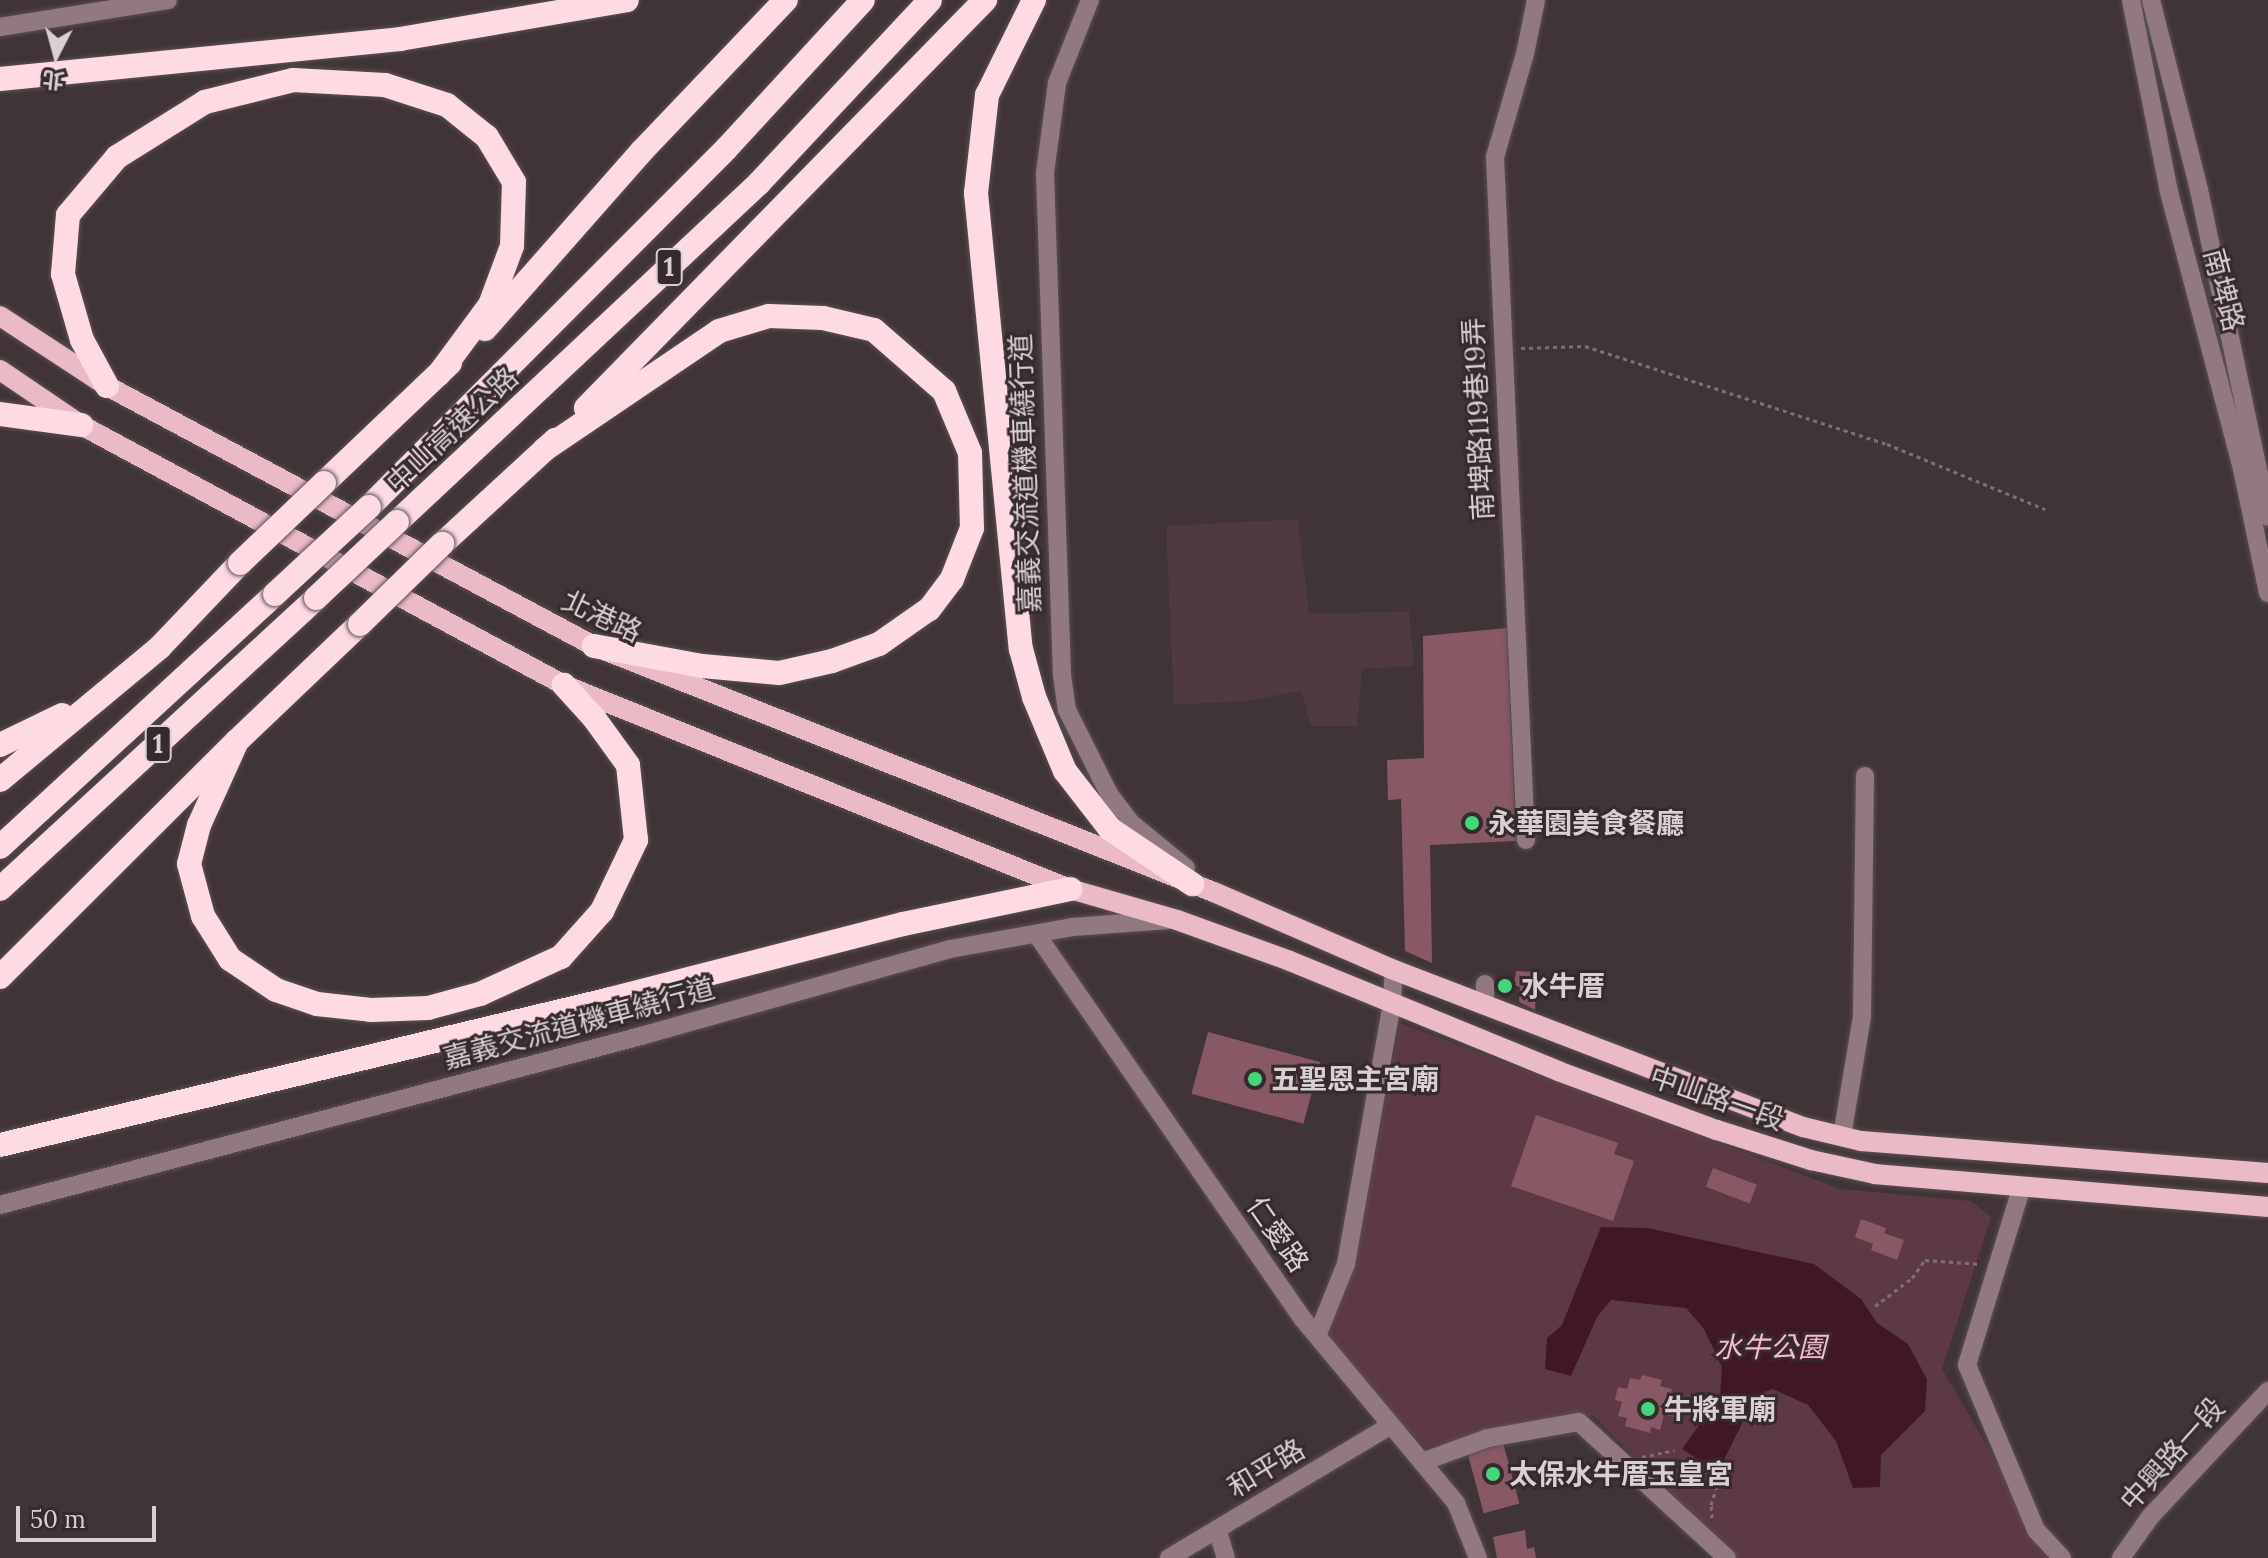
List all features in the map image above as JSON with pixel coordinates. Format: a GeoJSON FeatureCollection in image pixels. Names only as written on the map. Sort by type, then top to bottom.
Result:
{"type":"FeatureCollection","features":[{"type":"Feature","properties":{"kind":"highway"},"geometry":{"type":"LineString","coordinates":[[0,79],[400,39],[627,0]]}},
{"type":"Feature","properties":{"kind":"highway"},"geometry":{"type":"LineString","coordinates":[[0,780],[159,648],[240,563],[510,304],[641,152],[786,0]]}},
{"type":"Feature","properties":{"kind":"highway","name":"中山高速公路"},"geometry":{"type":"LineString","coordinates":[[0,847],[369,507],[726,149],[863,0]]}},
{"type":"Feature","properties":{"kind":"highway","name":"中山高速公路"},"geometry":{"type":"LineString","coordinates":[[0,889],[759,183],[930,0]]}},
{"type":"Feature","properties":{"kind":"highway"},"geometry":{"type":"LineString","coordinates":[[0,977],[237,741],[545,449],[985,0]]}},
{"type":"Feature","properties":{"kind":"highway"},"geometry":{"type":"LineString","coordinates":[[1034,0],[987,95],[976,193],[1021,649],[1034,697],[1065,771],[1110,829],[1192,884]]}},
{"type":"Feature","properties":{"kind":"highway"},"geometry":{"type":"LineString","coordinates":[[107,386],[82,340],[63,274],[68,215],[117,157],[205,102],[293,80],[385,85],[447,105],[487,137],[514,182],[512,246],[490,305],[439,374]]}},
{"type":"Feature","properties":{"kind":"highway"},"geometry":{"type":"LineString","coordinates":[[545,449],[719,331],[769,316],[823,318],[874,330],[944,391],[970,453],[972,528],[952,579],[929,609],[879,644],[832,661],[779,673],[702,666],[594,646]]}},
{"type":"Feature","properties":{"kind":"highway"},"geometry":{"type":"LineString","coordinates":[[0,414],[81,425]]}},
{"type":"Feature","properties":{"kind":"highway"},"geometry":{"type":"LineString","coordinates":[[0,745],[49,724],[159,648]]}},
{"type":"Feature","properties":{"kind":"highway"},"geometry":{"type":"LineString","coordinates":[[237,741],[199,825],[189,864],[203,916],[230,959],[276,990],[317,1004],[371,1010],[428,1008],[480,994],[561,957],[602,911],[636,840],[628,765],[594,718],[564,685]]}},
{"type":"Feature","properties":{"kind":"highway"},"geometry":{"type":"LineString","coordinates":[[0,1145],[611,999],[903,924],[1070,889]]}},
{"type":"Feature","properties":{"kind":"main road","name":"北港路"},"geometry":{"type":"LineString","coordinates":[[0,316],[107,386],[594,646],[1216,893]]}},
{"type":"Feature","properties":{"kind":"main road"},"geometry":{"type":"LineString","coordinates":[[0,370],[81,425],[564,685],[1070,889],[1177,920]]}},
{"type":"Feature","properties":{"kind":"main road","name":"中山路一段"},"geometry":{"type":"LineString","coordinates":[[1216,893],[1394,970],[1485,994],[1803,1127],[1877,1143],[2268,1173]]}},
{"type":"Feature","properties":{"kind":"main road","name":"中山路一段"},"geometry":{"type":"LineString","coordinates":[[1177,920],[1602,1087],[1811,1160],[1875,1174],[2268,1207]]}},
{"type":"Feature","properties":{"kind":"street"},"geometry":{"type":"LineString","coordinates":[[0,27],[168,0]]}},
{"type":"Feature","properties":{"kind":"street","name":"嘉義交流道機車繞行道"},"geometry":{"type":"LineString","coordinates":[[1090,0],[1057,83],[1045,173],[1062,675],[1067,710],[1109,794],[1131,823],[1216,893]]}},
{"type":"Feature","properties":{"kind":"street","name":"南埤路119巷19弄"},"geometry":{"type":"LineString","coordinates":[[1526,840],[1495,157],[1525,54],[1536,0]]}},
{"type":"Feature","properties":{"kind":"street","name":"南埤路"},"geometry":{"type":"LineString","coordinates":[[2131,0],[2169,192],[2241,464],[2268,593]]}},
{"type":"Feature","properties":{"kind":"street","name":"南埤路"},"geometry":{"type":"LineString","coordinates":[[2151,0],[2199,190],[2268,517]]}},
{"type":"Feature","properties":{"kind":"street"},"geometry":{"type":"LineString","coordinates":[[1842,1136],[1862,1017],[1865,776]]}},
{"type":"Feature","properties":{"kind":"street","name":"嘉義交流道機車繞行道"},"geometry":{"type":"LineString","coordinates":[[0,1205],[641,1036],[950,949],[1072,927],[1177,920]]}},
{"type":"Feature","properties":{"kind":"street","name":"仁愛路"},"geometry":{"type":"LineString","coordinates":[[1037,935],[1317,1336],[1456,1503],[1478,1558]]}},
{"type":"Feature","properties":{"kind":"street"},"geometry":{"type":"LineString","coordinates":[[1317,1336],[1346,1264],[1392,1003],[1394,970]]}},
{"type":"Feature","properties":{"kind":"street"},"geometry":{"type":"LineString","coordinates":[[2022,1186],[1967,1365],[2036,1530],[2062,1558]]}},
{"type":"Feature","properties":{"kind":"street","name":"中興路一段"},"geometry":{"type":"LineString","coordinates":[[2121,1558],[2150,1517],[2268,1391]]}},
{"type":"Feature","properties":{"kind":"street"},"geometry":{"type":"LineString","coordinates":[[1422,1462],[1488,1438],[1579,1422],[1720,1552]]}},
{"type":"Feature","properties":{"kind":"street","name":"和平路"},"geometry":{"type":"LineString","coordinates":[[1169,1558],[1391,1425]]}},
{"type":"Feature","properties":{"kind":"street"},"geometry":{"type":"LineString","coordinates":[[1217,1529],[1226,1558]]}},
{"type":"Feature","properties":{"kind":"path"},"geometry":{"type":"LineString","coordinates":[[1503,349],[1585,346],[1887,444],[2045,509]]}},
{"type":"Feature","properties":{"kind":"path"},"geometry":{"type":"LineString","coordinates":[[1875,1306],[1912,1278],[1925,1260],[1997,1267]]}},
{"type":"Feature","properties":{"kind":"path"},"geometry":{"type":"LineString","coordinates":[[1622,1462],[1674,1450]]}},
{"type":"Feature","properties":{"kind":"path"},"geometry":{"type":"LineString","coordinates":[[1719,1479],[1711,1505],[1720,1552]]}},
{"type":"Feature","properties":{"kind":"shaded area"},"geometry":{"type":"Polygon","coordinates":[[[1298,519],[1309,613],[1409,612],[1414,666],[1362,669],[1357,726],[1311,726],[1301,691],[1245,701],[1174,705],[1166,526],[1298,519]]]}},
{"type":"Feature","properties":{"kind":"shaded area"},"geometry":{"type":"Polygon","coordinates":[[[1601,1227],[1648,1228],[1814,1264],[1861,1299],[1877,1323],[1908,1344],[1927,1379],[1925,1411],[1881,1455],[1880,1487],[1853,1488],[1836,1441],[1808,1405],[1773,1389],[1756,1395],[1718,1472],[1682,1449],[1720,1396],[1722,1367],[1704,1329],[1686,1308],[1611,1300],[1597,1317],[1571,1376],[1545,1369],[1547,1338],[1562,1325],[1601,1227]]]}},
{"type":"Feature","properties":{"kind":"green space","name":"水牛公園"},"geometry":{"type":"Polygon","coordinates":[[[1400,1023],[1840,1189],[1971,1201],[1991,1217],[1942,1369],[2040,1536],[2063,1558],[1737,1558],[1593,1415],[1425,1448],[1317,1336],[1356,1261],[1400,1023]]]}},
{"type":"Feature","properties":{"kind":"building"},"geometry":{"type":"Polygon","coordinates":[[[1507,628],[1516,841],[1430,845],[1432,963],[1405,951],[1401,799],[1388,800],[1387,760],[1424,758],[1423,636],[1507,628]]]}},
{"type":"Feature","properties":{"kind":"building"},"geometry":{"type":"Polygon","coordinates":[[[1516,971],[1537,972],[1535,1010],[1519,1002],[1520,987],[1514,985],[1516,971]]]}},
{"type":"Feature","properties":{"kind":"building","name":"五聖恩主宮廟"},"geometry":{"type":"Polygon","coordinates":[[[1208,1032],[1320,1062],[1303,1124],[1191,1094],[1208,1032]]]}},
{"type":"Feature","properties":{"kind":"building"},"geometry":{"type":"Polygon","coordinates":[[[1536,1115],[1618,1143],[1614,1154],[1634,1161],[1613,1221],[1511,1186],[1536,1115]]]}},
{"type":"Feature","properties":{"kind":"building"},"geometry":{"type":"Polygon","coordinates":[[[1713,1168],[1757,1185],[1750,1204],[1706,1187],[1713,1168]]]}},
{"type":"Feature","properties":{"kind":"building"},"geometry":{"type":"Polygon","coordinates":[[[1861,1219],[1886,1228],[1884,1233],[1904,1240],[1897,1260],[1871,1250],[1873,1244],[1855,1237],[1861,1219]]]}},
{"type":"Feature","properties":{"kind":"building","name":"牛將軍廟"},"geometry":{"type":"Polygon","coordinates":[[[1642,1375],[1662,1380],[1660,1386],[1672,1389],[1669,1401],[1677,1403],[1674,1417],[1664,1415],[1660,1430],[1651,1427],[1650,1433],[1625,1426],[1627,1418],[1618,1416],[1622,1402],[1615,1400],[1618,1387],[1627,1389],[1630,1378],[1640,1380],[1642,1375]]]}},
{"type":"Feature","properties":{"kind":"building","name":"太保水牛厝玉皇宮"},"geometry":{"type":"Polygon","coordinates":[[[1501,1435],[1519,1504],[1484,1513],[1465,1445],[1501,1435]]]}},
{"type":"Feature","properties":{"kind":"building"},"geometry":{"type":"Polygon","coordinates":[[[1525,1530],[1527,1549],[1534,1547],[1536,1558],[1497,1558],[1493,1537],[1525,1530]]]}},
{"type":"Feature","properties":{"kind":"place","name":"永華園美食餐廳"},"geometry":{"type":"Point","coordinates":[1472,823]}},
{"type":"Feature","properties":{"kind":"place","name":"水牛厝"},"geometry":{"type":"Point","coordinates":[1505,986]}},
{"type":"Feature","properties":{"kind":"place","name":"五聖恩主宮廟"},"geometry":{"type":"Point","coordinates":[1255,1079]}},
{"type":"Feature","properties":{"kind":"place","name":"牛將軍廟"},"geometry":{"type":"Point","coordinates":[1648,1409]}},
{"type":"Feature","properties":{"kind":"place","name":"太保水牛厝玉皇宮"},"geometry":{"type":"Point","coordinates":[1493,1474]}}]}
